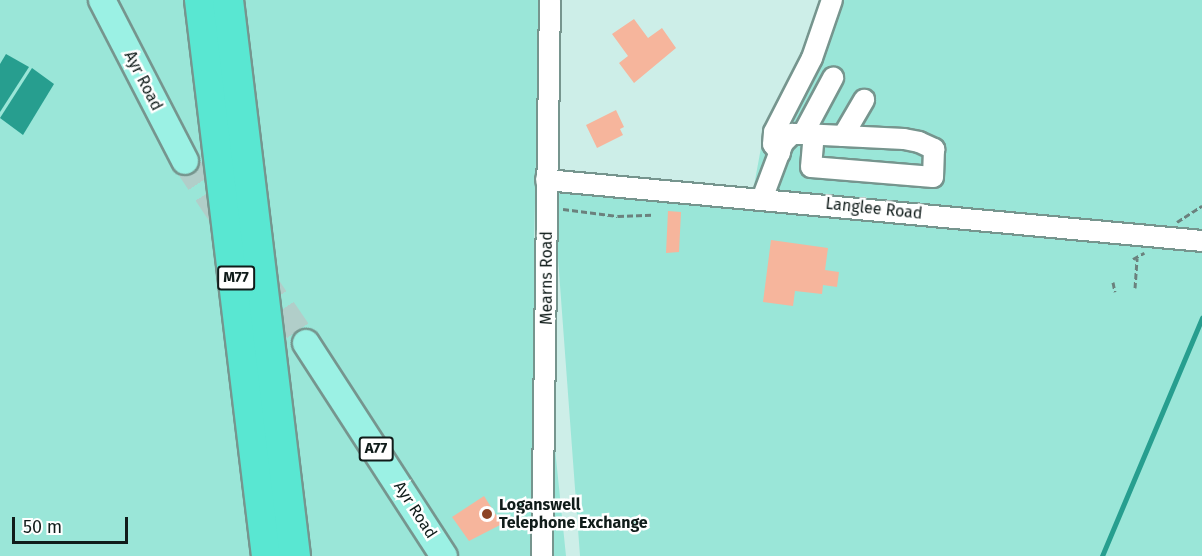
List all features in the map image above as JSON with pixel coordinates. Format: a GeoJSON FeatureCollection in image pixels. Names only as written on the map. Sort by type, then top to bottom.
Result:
{"type":"FeatureCollection","features":[{"type":"Feature","properties":{"kind":"highway","name":"M77"},"geometry":{"type":"LineString","coordinates":[[200,0],[267,556]]}},
{"type":"Feature","properties":{"kind":"highway","name":"M77"},"geometry":{"type":"LineString","coordinates":[[228,0],[295,556]]}},
{"type":"Feature","properties":{"kind":"main road","name":"Ayr Road"},"geometry":{"type":"LineString","coordinates":[[102,0],[185,161]]}},
{"type":"Feature","properties":{"kind":"main road","name":"Ayr Road"},"geometry":{"type":"LineString","coordinates":[[306,343],[444,556]]}},
{"type":"Feature","properties":{"kind":"street","name":"Mearns Road"},"geometry":{"type":"LineString","coordinates":[[542,556],[546,480],[546,180],[550,0]]}},
{"type":"Feature","properties":{"kind":"street"},"geometry":{"type":"LineString","coordinates":[[780,153],[773,144],[774,132],[812,58],[832,0]]}},
{"type":"Feature","properties":{"kind":"street"},"geometry":{"type":"LineString","coordinates":[[762,199],[783,143],[792,134],[808,135],[843,136],[890,131],[934,149],[933,177],[811,166],[808,135],[833,78]]}},
{"type":"Feature","properties":{"kind":"street"},"geometry":{"type":"LineString","coordinates":[[843,136],[864,100]]}},
{"type":"Feature","properties":{"kind":"street","name":"Langlee Road"},"geometry":{"type":"LineString","coordinates":[[546,180],[1202,241]]}},
{"type":"Feature","properties":{"kind":"path"},"geometry":{"type":"LineString","coordinates":[[546,207],[618,216],[652,215]]}},
{"type":"Feature","properties":{"kind":"path"},"geometry":{"type":"LineString","coordinates":[[1135,288],[1137,258]]}},
{"type":"Feature","properties":{"kind":"path"},"geometry":{"type":"LineString","coordinates":[[1113,282],[1115,292]]}},
{"type":"Feature","properties":{"kind":"shaded area"},"geometry":{"type":"Polygon","coordinates":[[[0,0],[540,0],[534,243],[566,556],[0,556],[0,0]]]}},
{"type":"Feature","properties":{"kind":"shaded area"},"geometry":{"type":"Polygon","coordinates":[[[824,0],[1202,0],[1202,556],[580,556],[552,177],[753,191],[763,137],[811,46],[824,0]]]}},
{"type":"Feature","properties":{"kind":"shaded area"},"geometry":{"type":"Polygon","coordinates":[[[6,54],[29,67],[0,112],[0,64],[6,54]]]}},
{"type":"Feature","properties":{"kind":"shaded area"},"geometry":{"type":"Polygon","coordinates":[[[32,68],[54,84],[23,135],[0,118],[32,68]]]}},
{"type":"Feature","properties":{"kind":"building"},"geometry":{"type":"Polygon","coordinates":[[[634,19],[648,38],[662,28],[676,48],[634,83],[619,63],[628,56],[612,34],[634,19]]]}},
{"type":"Feature","properties":{"kind":"building"},"geometry":{"type":"Polygon","coordinates":[[[616,110],[624,127],[620,129],[623,135],[597,148],[586,125],[616,110]]]}},
{"type":"Feature","properties":{"kind":"building"},"geometry":{"type":"Polygon","coordinates":[[[668,211],[681,212],[679,252],[666,253],[668,211]]]}},
{"type":"Feature","properties":{"kind":"building"},"geometry":{"type":"Polygon","coordinates":[[[771,240],[828,248],[825,270],[839,272],[837,287],[823,285],[822,294],[795,291],[793,306],[763,302],[771,240]]]}},
{"type":"Feature","properties":{"kind":"building"},"geometry":{"type":"Polygon","coordinates":[[[484,496],[502,524],[469,541],[452,517],[484,496]]]}},
{"type":"Feature","properties":{"kind":"waterway"},"geometry":{"type":"LineString","coordinates":[[1102,556],[1202,318]]}},
{"type":"Feature","properties":{"kind":"tunnel"},"geometry":{"type":"LineString","coordinates":[[185,161],[228,226]]}},
{"type":"Feature","properties":{"kind":"tunnel"},"geometry":{"type":"LineString","coordinates":[[261,277],[306,343]]}},
{"type":"Feature","properties":{"kind":"place","name":"Loganswell Telephone Exchange"},"geometry":{"type":"Point","coordinates":[487,514]}}]}
